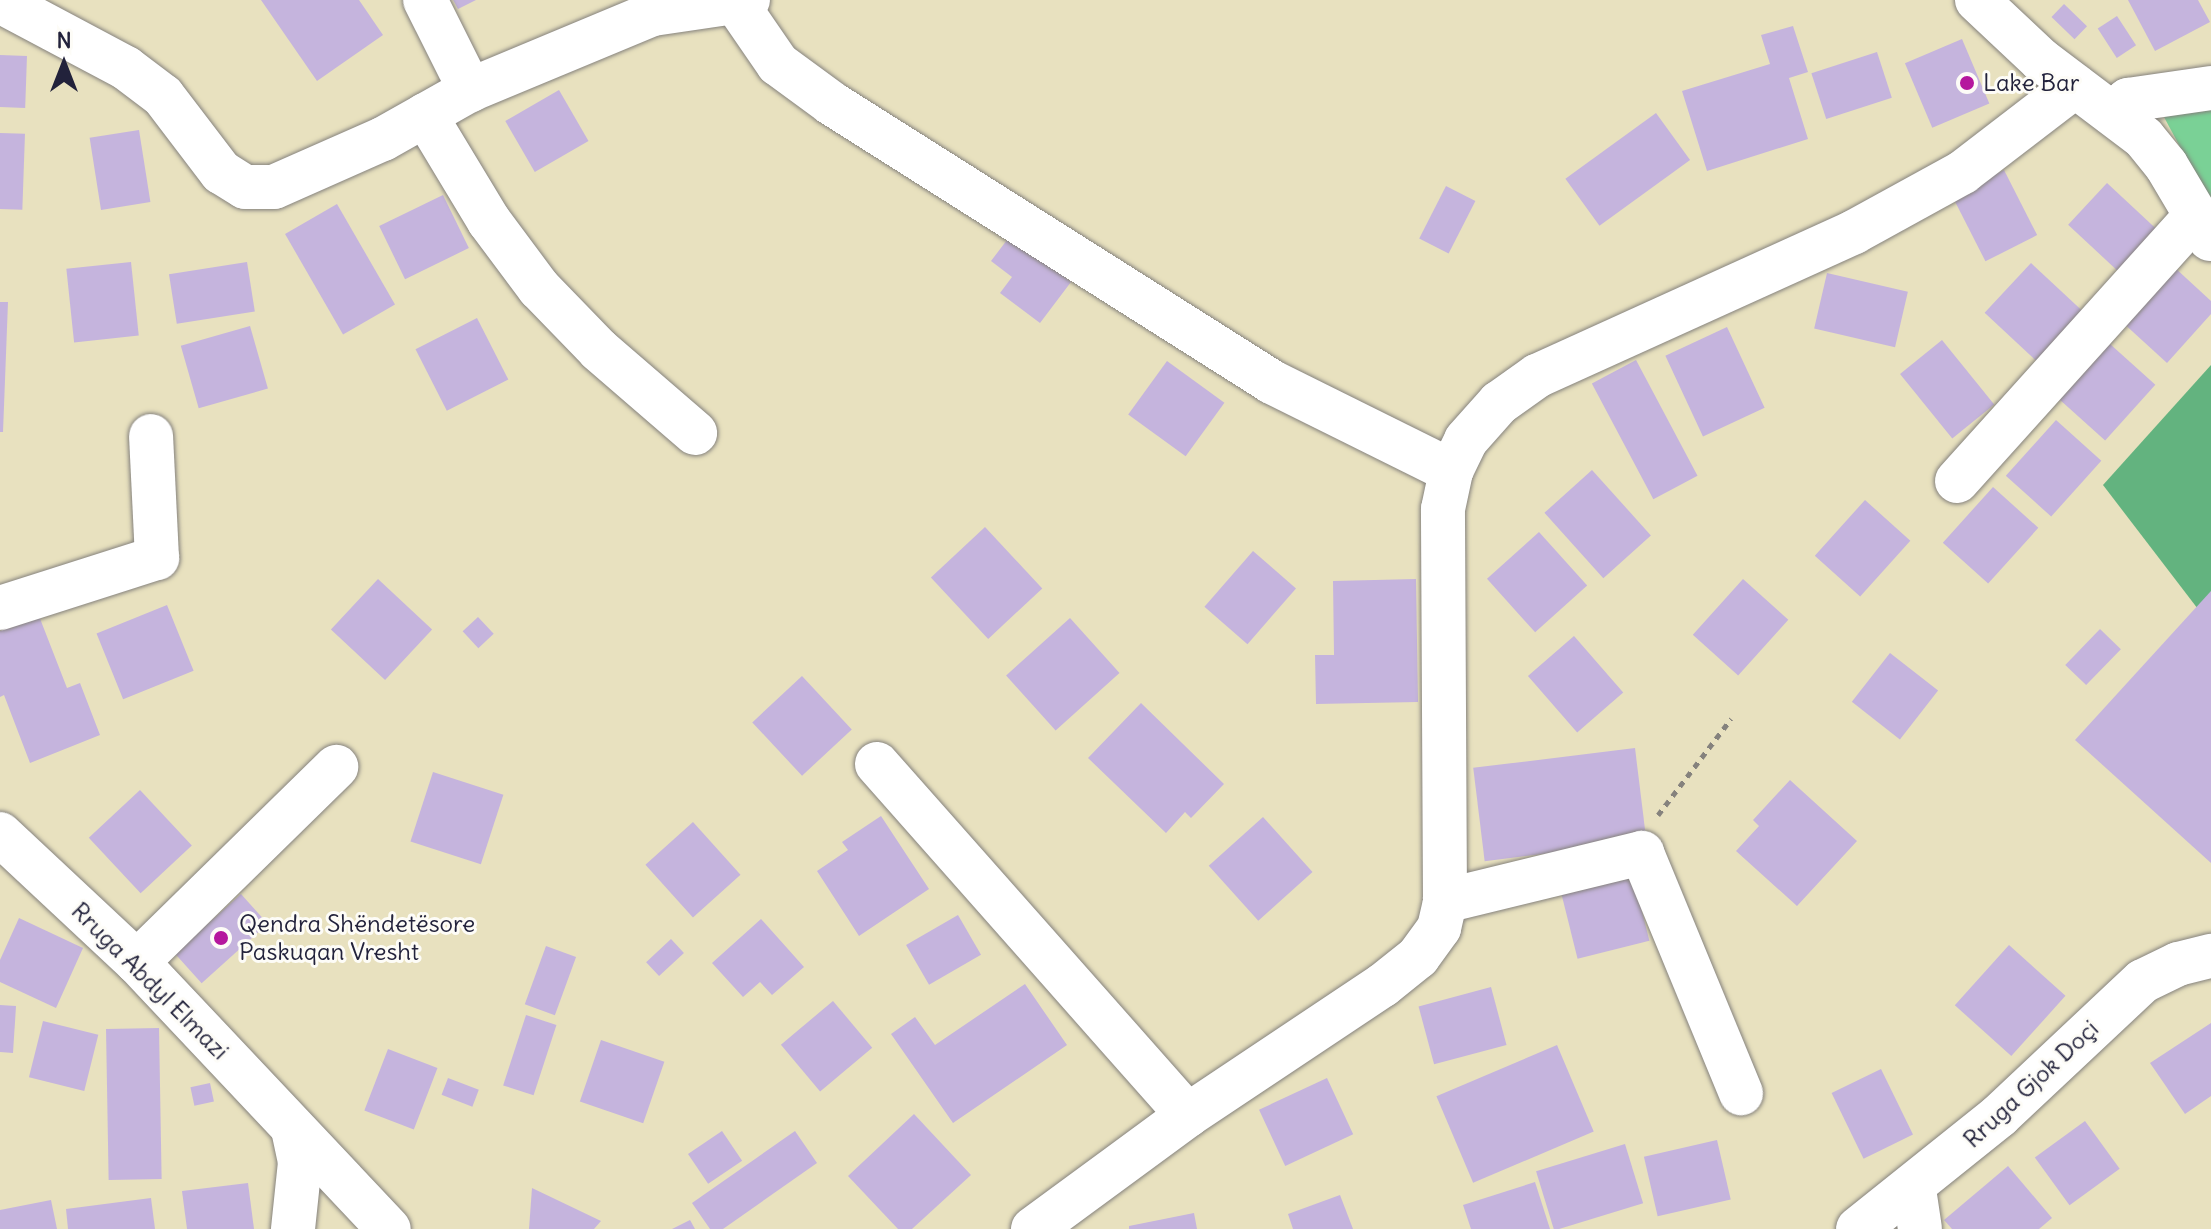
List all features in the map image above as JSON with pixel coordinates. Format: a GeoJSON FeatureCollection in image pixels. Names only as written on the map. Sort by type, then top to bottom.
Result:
{"type":"FeatureCollection","features":[{"type":"Feature","properties":{"kind":"street"},"geometry":{"type":"LineString","coordinates":[[425,0],[470,90]]}},
{"type":"Feature","properties":{"kind":"street"},"geometry":{"type":"LineString","coordinates":[[1957,481],[2203,229],[2151,147],[2075,86],[1977,0]]}},
{"type":"Feature","properties":{"kind":"street"},"geometry":{"type":"LineString","coordinates":[[0,1],[37,16],[151,87],[221,172],[245,187],[274,187],[425,115],[470,90],[653,14],[742,1],[778,64],[831,103],[1272,382],[1451,471]]}},
{"type":"Feature","properties":{"kind":"street"},"geometry":{"type":"LineString","coordinates":[[1033,1229],[1188,1115],[1418,957],[1439,928],[1445,901],[1443,509],[1451,471],[1474,431],[1499,403],[1537,376],[1854,232],[1963,172],[2075,86]]}},
{"type":"Feature","properties":{"kind":"street"},"geometry":{"type":"LineString","coordinates":[[2112,113],[2128,100],[2211,88]]}},
{"type":"Feature","properties":{"kind":"street"},"geometry":{"type":"LineString","coordinates":[[425,115],[489,221],[539,288],[599,350],[695,433]]}},
{"type":"Feature","properties":{"kind":"street"},"geometry":{"type":"LineString","coordinates":[[0,608],[157,558],[151,436]]}},
{"type":"Feature","properties":{"kind":"street"},"geometry":{"type":"LineString","coordinates":[[877,764],[1188,1115]]}},
{"type":"Feature","properties":{"kind":"street"},"geometry":{"type":"LineString","coordinates":[[137,962],[336,767]]}},
{"type":"Feature","properties":{"kind":"street","name":"Rruga Abdyl Elmazi"},"geometry":{"type":"LineString","coordinates":[[0,834],[137,962],[294,1133],[389,1229]]}},
{"type":"Feature","properties":{"kind":"street"},"geometry":{"type":"LineString","coordinates":[[1445,901],[1642,853],[1741,1093]]}},
{"type":"Feature","properties":{"kind":"street","name":"Rruga Gjok Doçi"},"geometry":{"type":"LineString","coordinates":[[1858,1229],[1917,1209],[2143,981],[2178,964],[2211,956]]}},
{"type":"Feature","properties":{"kind":"street"},"geometry":{"type":"LineString","coordinates":[[293,1229],[300,1162],[294,1133]]}},
{"type":"Feature","properties":{"kind":"path"},"geometry":{"type":"LineString","coordinates":[[1642,853],[1658,816],[1731,719]]}},
{"type":"Feature","properties":{"kind":"green space"},"geometry":{"type":"Polygon","coordinates":[[[2211,72],[2211,205],[2164,117],[2211,72]]]}},
{"type":"Feature","properties":{"kind":"green space"},"geometry":{"type":"Polygon","coordinates":[[[2211,365],[2211,610],[2201,613],[2103,485],[2211,365]]]}},
{"type":"Feature","properties":{"kind":"building"},"geometry":{"type":"Polygon","coordinates":[[[261,0],[359,0],[383,35],[317,81],[261,0]]]}},
{"type":"Feature","properties":{"kind":"building"},"geometry":{"type":"Polygon","coordinates":[[[453,0],[476,0],[458,9],[453,0]]]}},
{"type":"Feature","properties":{"kind":"building"},"geometry":{"type":"Polygon","coordinates":[[[2128,0],[2198,0],[2210,22],[2155,51],[2128,0]]]}},
{"type":"Feature","properties":{"kind":"building"},"geometry":{"type":"Polygon","coordinates":[[[2064,4],[2087,26],[2075,39],[2051,17],[2064,4]]]}},
{"type":"Feature","properties":{"kind":"building"},"geometry":{"type":"Polygon","coordinates":[[[2117,16],[2136,45],[2117,58],[2098,29],[2117,16]]]}},
{"type":"Feature","properties":{"kind":"building"},"geometry":{"type":"Polygon","coordinates":[[[1793,26],[1808,72],[1789,78],[1808,139],[1707,171],[1682,91],[1770,64],[1761,35],[1793,26]]]}},
{"type":"Feature","properties":{"kind":"building"},"geometry":{"type":"Polygon","coordinates":[[[1962,39],[1989,103],[1932,128],[1905,63],[1962,39]]]}},
{"type":"Feature","properties":{"kind":"building"},"geometry":{"type":"Polygon","coordinates":[[[1877,52],[1892,98],[1826,119],[1811,73],[1877,52]]]}},
{"type":"Feature","properties":{"kind":"building"},"geometry":{"type":"Polygon","coordinates":[[[0,55],[27,56],[25,108],[0,107],[0,55]]]}},
{"type":"Feature","properties":{"kind":"building"},"geometry":{"type":"Polygon","coordinates":[[[559,90],[588,141],[535,172],[505,121],[559,90]]]}},
{"type":"Feature","properties":{"kind":"building"},"geometry":{"type":"Polygon","coordinates":[[[1656,113],[1690,160],[1599,226],[1565,179],[1656,113]]]}},
{"type":"Feature","properties":{"kind":"building"},"geometry":{"type":"Polygon","coordinates":[[[139,130],[150,202],[101,210],[90,138],[139,130]]]}},
{"type":"Feature","properties":{"kind":"building"},"geometry":{"type":"Polygon","coordinates":[[[0,133],[25,134],[22,210],[0,209],[0,133]]]}},
{"type":"Feature","properties":{"kind":"building"},"geometry":{"type":"Polygon","coordinates":[[[2004,170],[2037,235],[1985,261],[1952,196],[2004,170]]]}},
{"type":"Feature","properties":{"kind":"building"},"geometry":{"type":"Polygon","coordinates":[[[2107,183],[2157,230],[2119,272],[2068,225],[2107,183]]]}},
{"type":"Feature","properties":{"kind":"building"},"geometry":{"type":"Polygon","coordinates":[[[1446,186],[1475,201],[1449,254],[1419,239],[1446,186]]]}},
{"type":"Feature","properties":{"kind":"building"},"geometry":{"type":"Polygon","coordinates":[[[443,195],[469,248],[405,279],[379,226],[443,195]]]}},
{"type":"Feature","properties":{"kind":"building"},"geometry":{"type":"Polygon","coordinates":[[[337,204],[395,304],[343,334],[285,234],[337,204]]]}},
{"type":"Feature","properties":{"kind":"building"},"geometry":{"type":"Polygon","coordinates":[[[1010,236],[1071,282],[1040,323],[1000,293],[1012,277],[991,261],[1010,236]]]}},
{"type":"Feature","properties":{"kind":"building"},"geometry":{"type":"Polygon","coordinates":[[[131,262],[139,336],[74,342],[66,269],[131,262]]]}},
{"type":"Feature","properties":{"kind":"building"},"geometry":{"type":"Polygon","coordinates":[[[247,262],[255,311],[177,324],[169,274],[247,262]]]}},
{"type":"Feature","properties":{"kind":"building"},"geometry":{"type":"Polygon","coordinates":[[[2031,263],[2087,316],[2041,365],[1985,313],[2031,263]]]}},
{"type":"Feature","properties":{"kind":"building"},"geometry":{"type":"Polygon","coordinates":[[[2173,266],[2211,301],[2211,314],[2167,363],[2121,321],[2173,266]]]}},
{"type":"Feature","properties":{"kind":"building"},"geometry":{"type":"Polygon","coordinates":[[[1827,273],[1908,292],[1895,347],[1814,329],[1827,273]]]}},
{"type":"Feature","properties":{"kind":"building"},"geometry":{"type":"Polygon","coordinates":[[[0,302],[8,302],[3,432],[0,432],[0,302]]]}},
{"type":"Feature","properties":{"kind":"building"},"geometry":{"type":"Polygon","coordinates":[[[477,318],[508,379],[447,411],[416,349],[477,318]]]}},
{"type":"Feature","properties":{"kind":"building"},"geometry":{"type":"Polygon","coordinates":[[[250,326],[268,388],[199,408],[181,346],[250,326]]]}},
{"type":"Feature","properties":{"kind":"building"},"geometry":{"type":"Polygon","coordinates":[[[1727,327],[1765,408],[1703,436],[1665,356],[1727,327]]]}},
{"type":"Feature","properties":{"kind":"building"},"geometry":{"type":"Polygon","coordinates":[[[1942,340],[1994,405],[1952,438],[1900,374],[1942,340]]]}},
{"type":"Feature","properties":{"kind":"building"},"geometry":{"type":"Polygon","coordinates":[[[2110,344],[2155,385],[2105,441],[2060,400],[2110,344]]]}},
{"type":"Feature","properties":{"kind":"building"},"geometry":{"type":"Polygon","coordinates":[[[1636,360],[1698,476],[1653,499],[1592,383],[1636,360]]]}},
{"type":"Feature","properties":{"kind":"building"},"geometry":{"type":"Polygon","coordinates":[[[1167,361],[1224,403],[1186,456],[1128,414],[1167,361]]]}},
{"type":"Feature","properties":{"kind":"building"},"geometry":{"type":"Polygon","coordinates":[[[2056,420],[2101,461],[2051,517],[2006,476],[2056,420]]]}},
{"type":"Feature","properties":{"kind":"building"},"geometry":{"type":"Polygon","coordinates":[[[1592,470],[1651,535],[1603,578],[1544,513],[1592,470]]]}},
{"type":"Feature","properties":{"kind":"building"},"geometry":{"type":"Polygon","coordinates":[[[1993,487],[2038,528],[1988,584],[1943,543],[1993,487]]]}},
{"type":"Feature","properties":{"kind":"building"},"geometry":{"type":"Polygon","coordinates":[[[1865,500],[1910,541],[1860,597],[1815,556],[1865,500]]]}},
{"type":"Feature","properties":{"kind":"building"},"geometry":{"type":"Polygon","coordinates":[[[985,527],[1042,588],[988,639],[931,577],[985,527]]]}},
{"type":"Feature","properties":{"kind":"building"},"geometry":{"type":"Polygon","coordinates":[[[1539,532],[1587,586],[1535,632],[1487,579],[1539,532]]]}},
{"type":"Feature","properties":{"kind":"building"},"geometry":{"type":"Polygon","coordinates":[[[1253,551],[1296,588],[1247,644],[1204,607],[1253,551]]]}},
{"type":"Feature","properties":{"kind":"building"},"geometry":{"type":"Polygon","coordinates":[[[378,579],[432,629],[385,680],[331,629],[378,579]]]}},
{"type":"Feature","properties":{"kind":"building"},"geometry":{"type":"Polygon","coordinates":[[[1416,579],[1418,702],[1316,704],[1315,655],[1334,655],[1333,581],[1416,579]]]}},
{"type":"Feature","properties":{"kind":"building"},"geometry":{"type":"Polygon","coordinates":[[[1743,579],[1788,620],[1738,676],[1693,635],[1743,579]]]}},
{"type":"Feature","properties":{"kind":"building"},"geometry":{"type":"Polygon","coordinates":[[[2211,591],[2211,863],[2075,740],[2211,591]]]}},
{"type":"Feature","properties":{"kind":"building"},"geometry":{"type":"Polygon","coordinates":[[[167,605],[194,671],[123,699],[97,633],[167,605]]]}},
{"type":"Feature","properties":{"kind":"building"},"geometry":{"type":"Polygon","coordinates":[[[39,616],[67,688],[80,683],[100,735],[30,763],[4,695],[0,697],[0,631],[39,616]]]}},
{"type":"Feature","properties":{"kind":"building"},"geometry":{"type":"Polygon","coordinates":[[[478,617],[494,634],[478,648],[463,631],[478,617]]]}},
{"type":"Feature","properties":{"kind":"building"},"geometry":{"type":"Polygon","coordinates":[[[1070,618],[1120,673],[1056,731],[1006,676],[1070,618]]]}},
{"type":"Feature","properties":{"kind":"building"},"geometry":{"type":"Polygon","coordinates":[[[2100,629],[2121,649],[2086,685],[2065,665],[2100,629]]]}},
{"type":"Feature","properties":{"kind":"building"},"geometry":{"type":"Polygon","coordinates":[[[1574,636],[1623,693],[1577,733],[1528,676],[1574,636]]]}},
{"type":"Feature","properties":{"kind":"building"},"geometry":{"type":"Polygon","coordinates":[[[1890,653],[1938,691],[1900,739],[1852,702],[1890,653]]]}},
{"type":"Feature","properties":{"kind":"building"},"geometry":{"type":"Polygon","coordinates":[[[802,676],[852,729],[802,776],[752,722],[802,676]]]}},
{"type":"Feature","properties":{"kind":"building"},"geometry":{"type":"Polygon","coordinates":[[[1141,703],[1224,784],[1191,818],[1185,812],[1166,833],[1088,758],[1141,703]]]}},
{"type":"Feature","properties":{"kind":"building"},"geometry":{"type":"Polygon","coordinates":[[[1635,748],[1646,841],[1485,861],[1473,768],[1635,748]]]}},
{"type":"Feature","properties":{"kind":"building"},"geometry":{"type":"Polygon","coordinates":[[[433,772],[503,795],[481,864],[410,841],[433,772]]]}},
{"type":"Feature","properties":{"kind":"building"},"geometry":{"type":"Polygon","coordinates":[[[1790,780],[1857,841],[1797,906],[1736,851],[1759,826],[1753,820],[1790,780]]]}},
{"type":"Feature","properties":{"kind":"building"},"geometry":{"type":"Polygon","coordinates":[[[140,790],[192,846],[141,893],[89,838],[140,790]]]}},
{"type":"Feature","properties":{"kind":"building"},"geometry":{"type":"Polygon","coordinates":[[[881,816],[929,889],[859,936],[817,871],[848,850],[842,842],[881,816]]]}},
{"type":"Feature","properties":{"kind":"building"},"geometry":{"type":"Polygon","coordinates":[[[1263,817],[1313,872],[1258,921],[1209,866],[1263,817]]]}},
{"type":"Feature","properties":{"kind":"building"},"geometry":{"type":"Polygon","coordinates":[[[693,822],[741,875],[693,918],[645,865],[693,822]]]}},
{"type":"Feature","properties":{"kind":"building"},"geometry":{"type":"Polygon","coordinates":[[[1631,867],[1649,941],[1578,959],[1559,885],[1631,867]]]}},
{"type":"Feature","properties":{"kind":"building","name":"Qendra Shëndetësore Paskuqan Vresht"},"geometry":{"type":"Polygon","coordinates":[[[241,894],[268,924],[202,983],[175,954],[241,894]]]}},
{"type":"Feature","properties":{"kind":"building"},"geometry":{"type":"Polygon","coordinates":[[[958,915],[981,955],[929,985],[906,945],[958,915]]]}},
{"type":"Feature","properties":{"kind":"building"},"geometry":{"type":"Polygon","coordinates":[[[19,918],[83,948],[56,1008],[0,982],[0,960],[19,918]]]}},
{"type":"Feature","properties":{"kind":"building"},"geometry":{"type":"Polygon","coordinates":[[[761,919],[804,967],[772,995],[760,982],[743,997],[712,963],[761,919]]]}},
{"type":"Feature","properties":{"kind":"building"},"geometry":{"type":"Polygon","coordinates":[[[671,939],[684,953],[659,976],[646,962],[671,939]]]}},
{"type":"Feature","properties":{"kind":"building"},"geometry":{"type":"Polygon","coordinates":[[[2009,945],[2065,996],[2011,1056],[1955,1005],[2009,945]]]}},
{"type":"Feature","properties":{"kind":"building"},"geometry":{"type":"Polygon","coordinates":[[[546,946],[576,957],[555,1015],[525,1004],[546,946]]]}},
{"type":"Feature","properties":{"kind":"building"},"geometry":{"type":"Polygon","coordinates":[[[1025,984],[1067,1045],[953,1123],[891,1034],[915,1017],[935,1045],[1025,984]]]}},
{"type":"Feature","properties":{"kind":"building"},"geometry":{"type":"Polygon","coordinates":[[[1491,987],[1507,1045],[1434,1064],[1419,1006],[1491,987]]]}},
{"type":"Feature","properties":{"kind":"building"},"geometry":{"type":"Polygon","coordinates":[[[833,1001],[872,1048],[820,1091],[781,1045],[833,1001]]]}},
{"type":"Feature","properties":{"kind":"building"},"geometry":{"type":"Polygon","coordinates":[[[0,1005],[16,1006],[13,1053],[0,1052],[0,1005]]]}},
{"type":"Feature","properties":{"kind":"building"},"geometry":{"type":"Polygon","coordinates":[[[526,1015],[556,1025],[534,1095],[503,1085],[526,1015]]]}},
{"type":"Feature","properties":{"kind":"building"},"geometry":{"type":"Polygon","coordinates":[[[43,1021],[98,1035],[84,1091],[29,1077],[43,1021]]]}},
{"type":"Feature","properties":{"kind":"building"},"geometry":{"type":"Polygon","coordinates":[[[2211,1023],[2211,1096],[2185,1114],[2150,1063],[2211,1023]]]}},
{"type":"Feature","properties":{"kind":"building"},"geometry":{"type":"Polygon","coordinates":[[[159,1028],[162,1179],[109,1180],[106,1029],[159,1028]]]}},
{"type":"Feature","properties":{"kind":"building"},"geometry":{"type":"Polygon","coordinates":[[[601,1040],[664,1062],[643,1123],[580,1101],[601,1040]]]}},
{"type":"Feature","properties":{"kind":"building"},"geometry":{"type":"Polygon","coordinates":[[[1557,1045],[1594,1132],[1473,1183],[1436,1096],[1557,1045]]]}},
{"type":"Feature","properties":{"kind":"building"},"geometry":{"type":"Polygon","coordinates":[[[388,1049],[437,1068],[414,1130],[364,1111],[388,1049]]]}},
{"type":"Feature","properties":{"kind":"building"},"geometry":{"type":"Polygon","coordinates":[[[1881,1069],[1913,1135],[1864,1159],[1832,1093],[1881,1069]]]}},
{"type":"Feature","properties":{"kind":"building"},"geometry":{"type":"Polygon","coordinates":[[[448,1078],[479,1090],[472,1107],[442,1095],[448,1078]]]}},
{"type":"Feature","properties":{"kind":"building"},"geometry":{"type":"Polygon","coordinates":[[[1327,1078],[1353,1134],[1285,1166],[1259,1110],[1327,1078]]]}},
{"type":"Feature","properties":{"kind":"building"},"geometry":{"type":"Polygon","coordinates":[[[210,1083],[214,1102],[194,1106],[190,1087],[210,1083]]]}},
{"type":"Feature","properties":{"kind":"building"},"geometry":{"type":"Polygon","coordinates":[[[914,1114],[971,1175],[912,1229],[898,1229],[848,1176],[914,1114]]]}},
{"type":"Feature","properties":{"kind":"building"},"geometry":{"type":"Polygon","coordinates":[[[2085,1121],[2120,1169],[2070,1205],[2035,1157],[2085,1121]]]}},
{"type":"Feature","properties":{"kind":"building"},"geometry":{"type":"Polygon","coordinates":[[[722,1131],[742,1161],[708,1184],[688,1154],[722,1131]]]}},
{"type":"Feature","properties":{"kind":"building"},"geometry":{"type":"Polygon","coordinates":[[[795,1131],[817,1163],[723,1229],[710,1229],[692,1203],[795,1131]]]}},
{"type":"Feature","properties":{"kind":"building"},"geometry":{"type":"Polygon","coordinates":[[[1717,1140],[1731,1199],[1658,1216],[1644,1157],[1717,1140]]]}},
{"type":"Feature","properties":{"kind":"building"},"geometry":{"type":"Polygon","coordinates":[[[1625,1144],[1643,1203],[1554,1229],[1536,1171],[1625,1144]]]}},
{"type":"Feature","properties":{"kind":"building"},"geometry":{"type":"Polygon","coordinates":[[[2008,1166],[2052,1218],[2039,1229],[1952,1229],[1944,1220],[2008,1166]]]}},
{"type":"Feature","properties":{"kind":"building"},"geometry":{"type":"Polygon","coordinates":[[[1535,1182],[1550,1229],[1471,1229],[1463,1205],[1535,1182]]]}},
{"type":"Feature","properties":{"kind":"building"},"geometry":{"type":"Polygon","coordinates":[[[248,1183],[254,1229],[187,1229],[182,1191],[248,1183]]]}},
{"type":"Feature","properties":{"kind":"building"},"geometry":{"type":"Polygon","coordinates":[[[532,1188],[601,1221],[594,1229],[529,1229],[532,1188]]]}},
{"type":"Feature","properties":{"kind":"building"},"geometry":{"type":"Polygon","coordinates":[[[1340,1195],[1353,1229],[1293,1229],[1288,1214],[1340,1195]]]}},
{"type":"Feature","properties":{"kind":"building"},"geometry":{"type":"Polygon","coordinates":[[[151,1198],[155,1229],[68,1229],[66,1209],[151,1198]]]}},
{"type":"Feature","properties":{"kind":"building"},"geometry":{"type":"Polygon","coordinates":[[[51,1200],[57,1229],[0,1229],[0,1210],[51,1200]]]}},
{"type":"Feature","properties":{"kind":"building"},"geometry":{"type":"Polygon","coordinates":[[[1194,1213],[1197,1229],[1129,1229],[1129,1226],[1194,1213]]]}},
{"type":"Feature","properties":{"kind":"building"},"geometry":{"type":"Polygon","coordinates":[[[690,1220],[695,1229],[672,1229],[690,1220]]]}},
{"type":"Feature","properties":{"kind":"place","name":"Lake Bar"},"geometry":{"type":"Point","coordinates":[1967,83]}},
{"type":"Feature","properties":{"kind":"place","name":"Qendra Shëndetësore Paskuqan Vresht"},"geometry":{"type":"Point","coordinates":[221,938]}}]}
